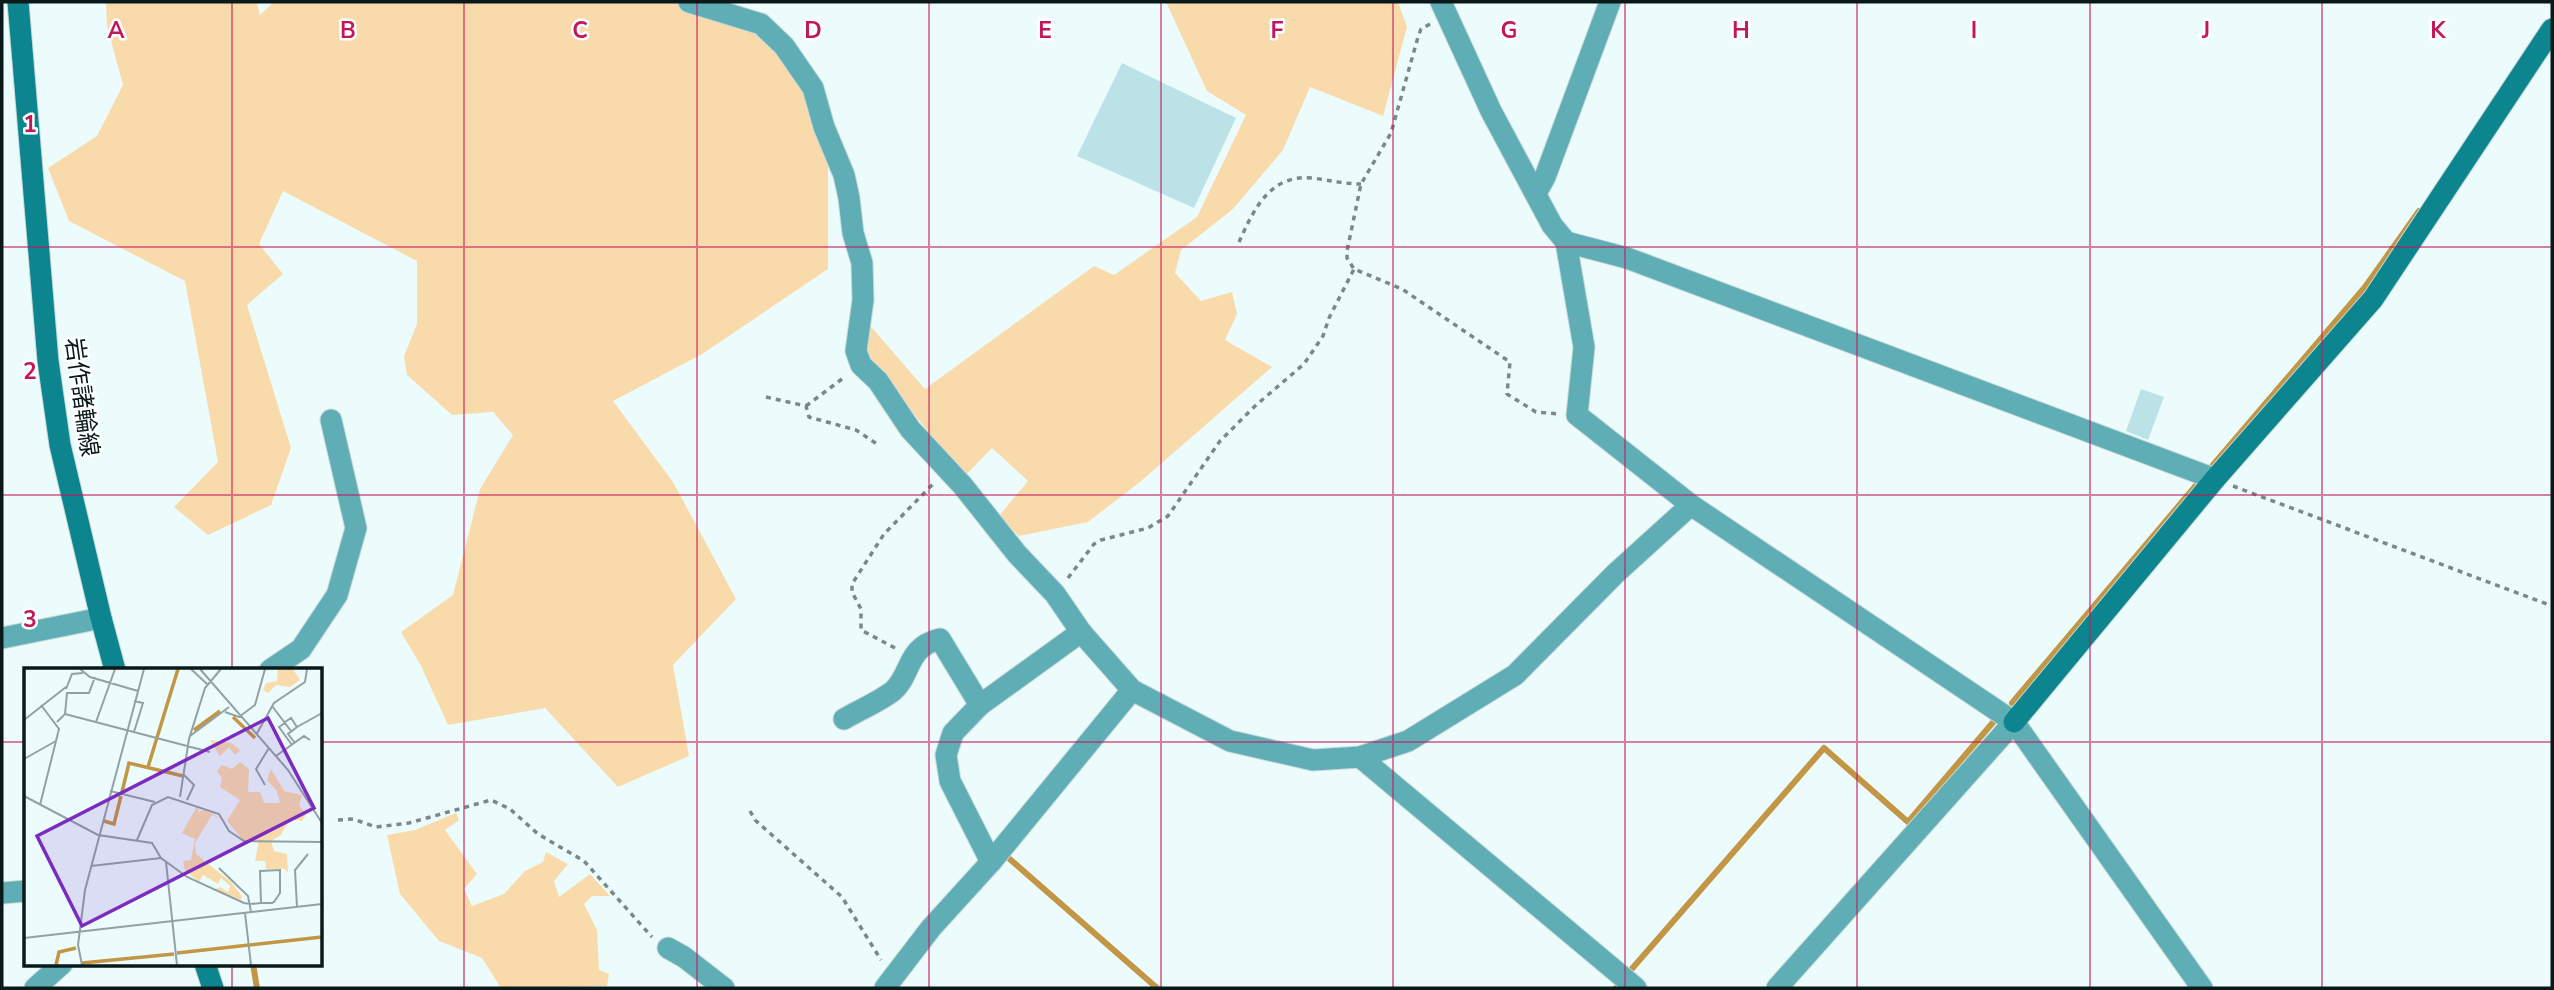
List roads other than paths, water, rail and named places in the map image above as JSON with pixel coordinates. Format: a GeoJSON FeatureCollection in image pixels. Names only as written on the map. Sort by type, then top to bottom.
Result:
{"type":"FeatureCollection","features":[{"type":"Feature","properties":{"kind":"street","name":"岩作諸輪線"},"geometry":{"type":"LineString","coordinates":[[18,2],[48,361],[60,445],[114,668]]}},
{"type":"Feature","properties":{"kind":"street"},"geometry":{"type":"LineString","coordinates":[[689,2],[761,24],[784,46],[813,88],[824,127],[844,175],[853,233],[862,263],[863,300],[856,351],[861,365],[878,381],[909,429],[1055,594],[1080,632],[1132,690],[1230,741],[1313,760],[1360,757],[1408,741],[1515,675],[1616,573],[1691,505]]}},
{"type":"Feature","properties":{"kind":"street"},"geometry":{"type":"LineString","coordinates":[[1536,193],[1545,177],[1610,2]]}},
{"type":"Feature","properties":{"kind":"street"},"geometry":{"type":"LineString","coordinates":[[1445,9],[1491,111],[1552,225],[1566,242],[1584,347],[1577,415],[1691,505],[2014,722],[2202,988]]}},
{"type":"Feature","properties":{"kind":"street"},"geometry":{"type":"LineString","coordinates":[[1777,988],[2014,722],[2215,479],[2373,299],[2552,29]]}},
{"type":"Feature","properties":{"kind":"street"},"geometry":{"type":"LineString","coordinates":[[1566,242],[1627,258],[2215,479]]}},
{"type":"Feature","properties":{"kind":"street"},"geometry":{"type":"LineString","coordinates":[[273,668],[301,649],[337,595],[356,528],[331,420]]}},
{"type":"Feature","properties":{"kind":"street"},"geometry":{"type":"LineString","coordinates":[[2,638],[101,618]]}},
{"type":"Feature","properties":{"kind":"street"},"geometry":{"type":"LineString","coordinates":[[991,862],[950,781],[947,755],[953,733],[980,705],[1080,632]]}},
{"type":"Feature","properties":{"kind":"street"},"geometry":{"type":"LineString","coordinates":[[844,719],[894,690],[911,659],[928,642],[940,639],[980,705]]}},
{"type":"Feature","properties":{"kind":"street"},"geometry":{"type":"LineString","coordinates":[[891,981],[931,928],[991,862],[1132,690]]}},
{"type":"Feature","properties":{"kind":"street"},"geometry":{"type":"LineString","coordinates":[[1360,757],[1636,988]]}},
{"type":"Feature","properties":{"kind":"street"},"geometry":{"type":"LineString","coordinates":[[2,893],[24,891]]}},
{"type":"Feature","properties":{"kind":"street"},"geometry":{"type":"LineString","coordinates":[[668,948],[724,988]]}},
{"type":"Feature","properties":{"kind":"street"},"geometry":{"type":"LineString","coordinates":[[35,988],[61,965]]}},
{"type":"Feature","properties":{"kind":"street"},"geometry":{"type":"LineString","coordinates":[[205,965],[213,988]]}},
{"type":"Feature","properties":{"kind":"waterway"},"geometry":{"type":"LineString","coordinates":[[2213,465],[2365,287],[2419,211]]}},
{"type":"Feature","properties":{"kind":"waterway"},"geometry":{"type":"LineString","coordinates":[[2012,703],[2198,483]]}},
{"type":"Feature","properties":{"kind":"waterway"},"geometry":{"type":"LineString","coordinates":[[1630,971],[1824,748],[1908,822],[1995,720]]}},
{"type":"Feature","properties":{"kind":"waterway"},"geometry":{"type":"LineString","coordinates":[[1004,854],[1157,988]]}},
{"type":"Feature","properties":{"kind":"waterway"},"geometry":{"type":"LineString","coordinates":[[253,965],[257,988]]}}]}
